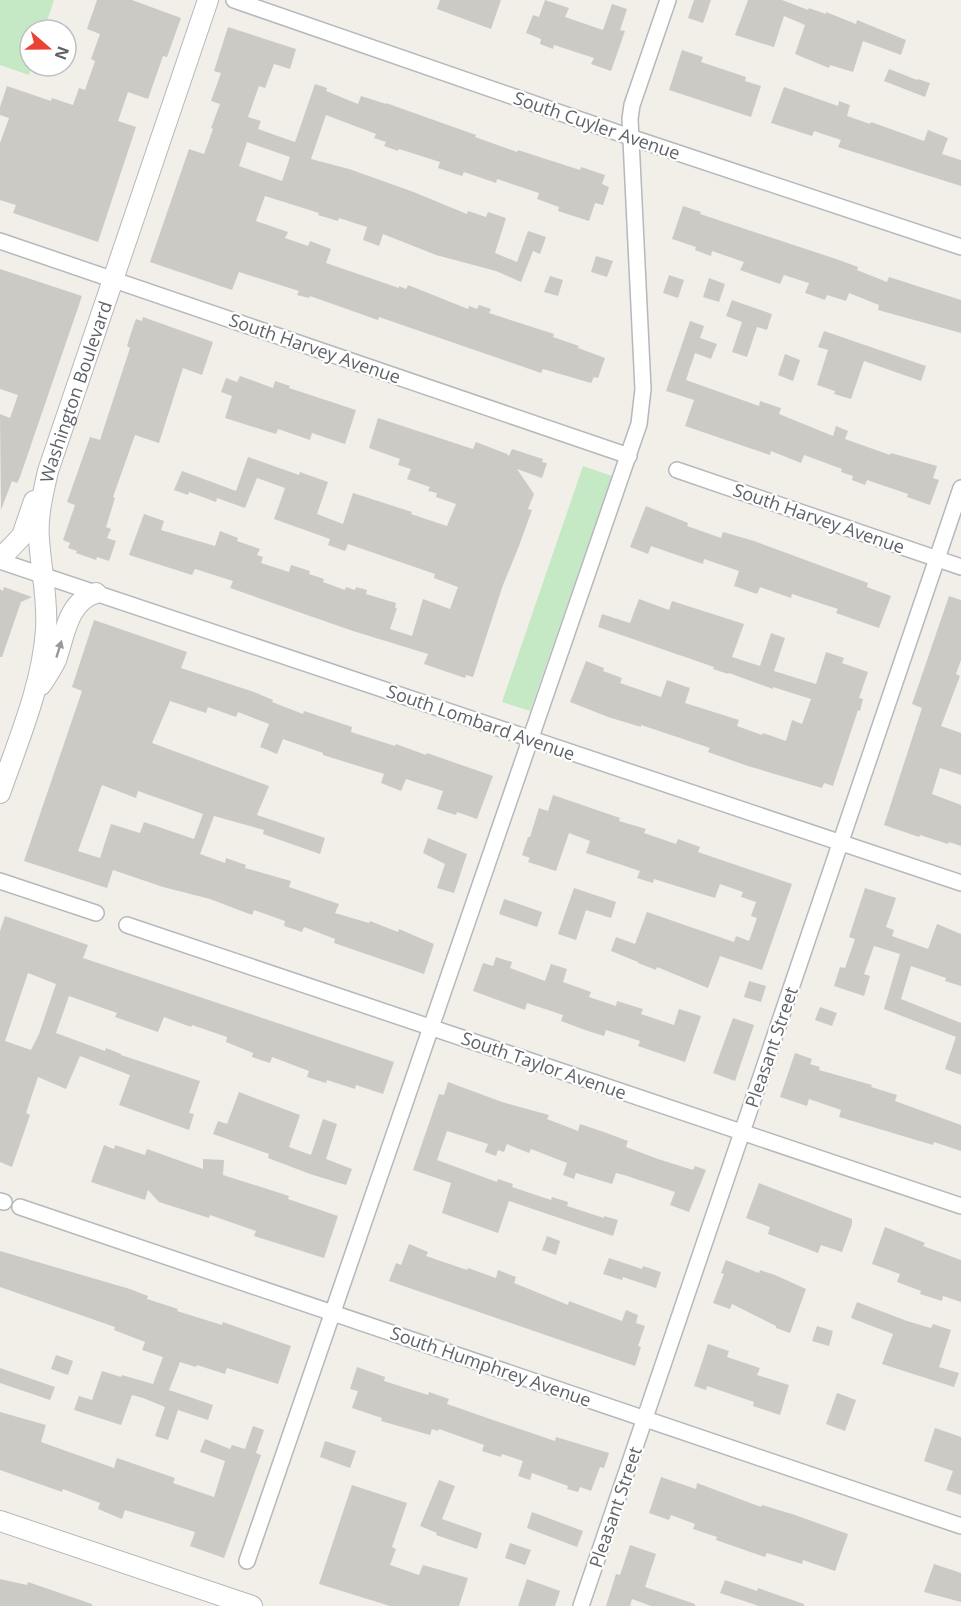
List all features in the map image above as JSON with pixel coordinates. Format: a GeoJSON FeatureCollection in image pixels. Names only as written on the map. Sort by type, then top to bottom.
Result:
{"type":"FeatureCollection","features":[{"type":"Feature","properties":{"kind":"street","name":"Washington Boulevard"},"geometry":{"type":"LineString","coordinates":[[0,793],[31,700],[46,634],[47,602],[39,542],[39,518],[48,471],[208,0]]}},
{"type":"Feature","properties":{"kind":"street","name":"South Cuyler Avenue"},"geometry":{"type":"LineString","coordinates":[[234,0],[630,137],[961,248]]}},
{"type":"Feature","properties":{"kind":"street"},"geometry":{"type":"LineString","coordinates":[[247,1561],[641,416],[644,389],[630,137],[632,105],[668,0]]}},
{"type":"Feature","properties":{"kind":"street","name":"South Harvey Avenue"},"geometry":{"type":"LineString","coordinates":[[0,241],[629,456]]}},
{"type":"Feature","properties":{"kind":"street","name":"South Harvey Avenue"},"geometry":{"type":"LineString","coordinates":[[677,470],[961,567]]}},
{"type":"Feature","properties":{"kind":"street"},"geometry":{"type":"LineString","coordinates":[[0,560],[22,536],[34,501],[48,471]]}},
{"type":"Feature","properties":{"kind":"street","name":"Pleasant Street"},"geometry":{"type":"LineString","coordinates":[[581,1606],[961,488]]}},
{"type":"Feature","properties":{"kind":"street","name":"South Lombard Avenue"},"geometry":{"type":"LineString","coordinates":[[0,560],[961,883]]}},
{"type":"Feature","properties":{"kind":"street"},"geometry":{"type":"LineString","coordinates":[[31,700],[55,663],[68,618],[84,597],[96,593]]}},
{"type":"Feature","properties":{"kind":"street"},"geometry":{"type":"LineString","coordinates":[[0,881],[96,913]]}},
{"type":"Feature","properties":{"kind":"street","name":"South Taylor Avenue"},"geometry":{"type":"LineString","coordinates":[[127,925],[961,1206]]}},
{"type":"Feature","properties":{"kind":"street","name":"South Humphrey Avenue"},"geometry":{"type":"LineString","coordinates":[[20,1208],[961,1526]]}},
{"type":"Feature","properties":{"kind":"street"},"geometry":{"type":"LineString","coordinates":[[0,1521],[223,1601],[252,1606]]}},
{"type":"Feature","properties":{"kind":"green space"},"geometry":{"type":"Polygon","coordinates":[[[0,0],[54,0],[48,18],[18,18],[18,71],[0,65],[0,0]]]}},
{"type":"Feature","properties":{"kind":"green space"},"geometry":{"type":"Polygon","coordinates":[[[583,466],[612,476],[530,711],[502,702],[583,466]]]}},
{"type":"Feature","properties":{"kind":"building"},"geometry":{"type":"Polygon","coordinates":[[[97,0],[132,0],[181,18],[167,57],[163,56],[148,99],[128,92],[118,121],[136,127],[98,242],[13,213],[16,205],[0,200],[0,143],[9,118],[0,115],[0,107],[7,86],[51,101],[52,98],[73,105],[79,88],[85,90],[95,61],[91,59],[100,34],[87,29],[97,0]]]}},
{"type":"Feature","properties":{"kind":"building"},"geometry":{"type":"Polygon","coordinates":[[[440,0],[501,0],[491,29],[437,9],[440,0]]]}},
{"type":"Feature","properties":{"kind":"building"},"geometry":{"type":"Polygon","coordinates":[[[545,0],[569,8],[565,17],[603,30],[612,4],[627,9],[620,30],[625,31],[611,71],[591,64],[594,58],[554,45],[553,49],[540,44],[541,39],[526,33],[533,15],[539,17],[545,0]]]}},
{"type":"Feature","properties":{"kind":"building"},"geometry":{"type":"Polygon","coordinates":[[[694,0],[711,0],[703,23],[688,18],[694,0]]]}},
{"type":"Feature","properties":{"kind":"building"},"geometry":{"type":"Polygon","coordinates":[[[748,0],[782,0],[808,10],[809,8],[826,14],[826,12],[856,24],[857,20],[906,40],[901,55],[863,41],[853,72],[830,65],[829,68],[795,54],[805,25],[784,16],[774,47],[735,35],[748,0]]]}},
{"type":"Feature","properties":{"kind":"building"},"geometry":{"type":"Polygon","coordinates":[[[228,27],[296,49],[290,69],[274,64],[265,88],[259,86],[248,117],[261,121],[258,129],[295,142],[315,84],[358,104],[361,96],[386,103],[517,152],[518,150],[580,170],[581,167],[605,175],[602,184],[609,187],[603,205],[595,203],[589,221],[558,211],[559,207],[537,199],[539,193],[497,179],[496,183],[464,172],[462,176],[438,168],[440,162],[384,146],[386,142],[374,138],[376,134],[326,115],[311,159],[349,169],[467,214],[468,211],[486,217],[488,212],[506,218],[495,253],[517,262],[528,231],[546,237],[540,254],[533,251],[521,282],[496,271],[436,255],[383,234],[379,246],[363,240],[367,227],[339,218],[338,221],[318,215],[319,213],[265,196],[256,221],[288,232],[285,238],[308,246],[310,241],[331,249],[326,263],[399,288],[399,286],[406,289],[408,285],[468,309],[469,306],[477,309],[479,305],[491,309],[489,313],[554,334],[553,337],[605,358],[598,378],[594,377],[591,383],[543,369],[541,373],[379,317],[378,320],[310,296],[309,298],[297,295],[299,291],[239,272],[232,290],[150,262],[189,149],[204,154],[213,129],[211,128],[220,104],[211,101],[221,73],[214,71],[228,27]],[[247,142],[239,166],[282,181],[290,157],[247,142]]]}},
{"type":"Feature","properties":{"kind":"building"},"geometry":{"type":"Polygon","coordinates":[[[682,50],[703,57],[701,62],[746,77],[745,81],[761,86],[751,117],[669,90],[682,50]]]}},
{"type":"Feature","properties":{"kind":"building"},"geometry":{"type":"Polygon","coordinates":[[[889,69],[930,83],[925,97],[884,81],[889,69]]]}},
{"type":"Feature","properties":{"kind":"building"},"geometry":{"type":"Polygon","coordinates":[[[784,87],[838,106],[839,101],[850,105],[847,116],[924,141],[928,130],[948,138],[942,154],[961,160],[961,186],[838,147],[841,140],[814,131],[812,136],[771,123],[784,87]]]}},
{"type":"Feature","properties":{"kind":"building"},"geometry":{"type":"Polygon","coordinates":[[[683,206],[701,212],[700,214],[858,267],[857,270],[887,282],[889,277],[961,300],[961,333],[878,310],[879,305],[849,293],[846,301],[827,295],[825,300],[805,293],[809,283],[784,275],[780,284],[740,270],[744,262],[712,251],[711,256],[695,250],[696,247],[672,239],[683,206]]]}},
{"type":"Feature","properties":{"kind":"building"},"geometry":{"type":"Polygon","coordinates":[[[596,256],[613,261],[607,277],[591,272],[596,256]]]}},
{"type":"Feature","properties":{"kind":"building"},"geometry":{"type":"Polygon","coordinates":[[[0,269],[82,296],[20,477],[17,483],[12,481],[1,510],[0,414],[10,418],[18,395],[0,389],[0,269]]]}},
{"type":"Feature","properties":{"kind":"building"},"geometry":{"type":"Polygon","coordinates":[[[669,275],[684,280],[678,298],[663,293],[669,275]]]}},
{"type":"Feature","properties":{"kind":"building"},"geometry":{"type":"Polygon","coordinates":[[[550,276],[563,280],[558,296],[544,292],[550,276]]]}},
{"type":"Feature","properties":{"kind":"building"},"geometry":{"type":"Polygon","coordinates":[[[709,278],[725,284],[719,302],[703,297],[709,278]]]}},
{"type":"Feature","properties":{"kind":"building"},"geometry":{"type":"Polygon","coordinates":[[[732,300],[772,314],[767,330],[757,327],[747,357],[732,352],[742,322],[726,316],[732,300]]]}},
{"type":"Feature","properties":{"kind":"building"},"geometry":{"type":"Polygon","coordinates":[[[143,317],[213,342],[202,375],[183,368],[159,443],[135,435],[113,497],[115,498],[106,527],[111,529],[107,538],[116,541],[109,561],[97,557],[96,560],[76,553],[77,551],[68,548],[70,543],[63,540],[75,505],[67,502],[90,437],[100,440],[130,348],[127,346],[132,330],[136,319],[142,321],[143,317]]]}},
{"type":"Feature","properties":{"kind":"building"},"geometry":{"type":"Polygon","coordinates":[[[690,321],[704,326],[700,338],[717,344],[711,359],[695,353],[686,380],[759,406],[760,401],[781,408],[779,414],[833,436],[836,426],[848,431],[845,439],[890,455],[891,453],[937,466],[933,478],[939,480],[930,505],[907,497],[908,494],[867,480],[865,485],[852,480],[853,476],[841,472],[842,469],[804,455],[801,463],[771,451],[770,455],[685,426],[694,400],[666,391],[690,321]]]}},
{"type":"Feature","properties":{"kind":"building"},"geometry":{"type":"Polygon","coordinates":[[[824,331],[926,366],[921,381],[864,361],[851,399],[834,394],[835,391],[817,385],[828,350],[818,347],[824,331]]]}},
{"type":"Feature","properties":{"kind":"building"},"geometry":{"type":"Polygon","coordinates":[[[785,354],[800,360],[793,381],[778,375],[785,354]]]}},
{"type":"Feature","properties":{"kind":"building"},"geometry":{"type":"Polygon","coordinates":[[[240,376],[273,388],[275,381],[290,386],[289,388],[356,410],[345,444],[312,433],[310,440],[278,429],[276,434],[225,418],[232,396],[221,392],[226,378],[237,382],[240,376]]]}},
{"type":"Feature","properties":{"kind":"building"},"geometry":{"type":"Polygon","coordinates":[[[378,418],[473,449],[476,442],[509,456],[512,449],[543,459],[542,462],[547,463],[542,478],[517,469],[534,494],[528,509],[532,510],[503,585],[473,677],[466,675],[465,678],[424,664],[428,654],[353,631],[230,588],[233,581],[195,569],[192,575],[129,555],[144,514],[164,521],[161,530],[215,546],[220,531],[238,538],[237,541],[260,549],[257,555],[263,557],[261,563],[289,572],[291,565],[310,571],[309,574],[324,579],[323,582],[345,590],[346,587],[355,590],[356,587],[367,590],[366,594],[396,603],[395,608],[397,608],[390,629],[412,636],[423,599],[450,609],[458,587],[434,578],[435,574],[348,544],[345,551],[328,545],[330,539],[274,519],[285,488],[257,478],[245,508],[217,498],[216,502],[189,492],[188,495],[174,490],[182,471],[236,491],[248,457],[299,475],[300,472],[328,482],[317,514],[343,524],[353,493],[447,526],[456,504],[436,497],[437,493],[428,491],[430,487],[407,479],[411,469],[398,465],[400,459],[369,448],[378,418]]]}},
{"type":"Feature","properties":{"kind":"building"},"geometry":{"type":"Polygon","coordinates":[[[646,506],[688,523],[687,526],[721,538],[723,532],[754,541],[868,583],[867,587],[891,596],[879,628],[836,613],[838,609],[792,594],[791,598],[760,587],[757,594],[734,586],[739,571],[704,559],[703,564],[651,546],[648,554],[630,547],[646,506]]]}},
{"type":"Feature","properties":{"kind":"building"},"geometry":{"type":"Polygon","coordinates":[[[4,587],[32,597],[21,602],[2,657],[0,657],[0,589],[3,591],[4,587]]]}},
{"type":"Feature","properties":{"kind":"building"},"geometry":{"type":"Polygon","coordinates":[[[949,596],[961,600],[961,660],[956,674],[960,676],[941,726],[961,733],[961,775],[940,768],[932,794],[961,805],[961,846],[920,835],[919,837],[884,825],[922,708],[912,704],[949,596]]]}},
{"type":"Feature","properties":{"kind":"building"},"geometry":{"type":"Polygon","coordinates":[[[639,599],[669,610],[672,601],[744,624],[732,657],[760,666],[771,633],[785,638],[774,671],[816,684],[826,652],[844,658],[842,663],[868,672],[859,698],[863,699],[860,711],[858,710],[833,786],[824,783],[822,788],[748,766],[708,752],[710,748],[641,725],[641,727],[608,717],[570,702],[586,661],[622,678],[620,683],[661,697],[667,680],[690,688],[685,703],[739,720],[737,726],[762,735],[763,733],[786,741],[792,720],[802,724],[811,699],[713,669],[714,667],[598,627],[602,614],[630,623],[639,599]]]}},
{"type":"Feature","properties":{"kind":"building"},"geometry":{"type":"Polygon","coordinates":[[[94,620],[187,652],[181,668],[254,692],[303,714],[304,711],[352,727],[351,732],[426,755],[427,753],[493,776],[477,819],[457,812],[456,815],[437,809],[443,791],[406,779],[401,791],[381,783],[384,774],[323,755],[323,753],[283,739],[277,754],[260,747],[269,724],[238,712],[236,717],[208,707],[206,713],[170,701],[152,743],[269,786],[257,815],[325,838],[320,854],[263,834],[264,830],[214,816],[200,854],[225,863],[226,858],[246,865],[245,868],[291,881],[289,887],[339,904],[335,913],[369,923],[370,921],[398,932],[399,929],[434,944],[424,974],[334,943],[335,939],[304,927],[302,932],[284,926],[285,921],[254,910],[252,915],[210,899],[163,887],[113,870],[107,888],[24,861],[82,691],[72,687],[94,620]],[[102,785],[78,851],[100,858],[111,824],[140,833],[144,822],[194,839],[203,814],[138,791],[136,798],[102,785]]]}},
{"type":"Feature","properties":{"kind":"building"},"geometry":{"type":"Polygon","coordinates":[[[553,795],[620,818],[619,821],[646,829],[644,833],[676,844],[678,839],[700,847],[698,852],[792,884],[762,970],[720,956],[708,988],[611,951],[616,937],[635,944],[647,912],[734,942],[736,936],[749,941],[757,918],[751,916],[756,902],[741,897],[743,892],[720,884],[715,898],[654,879],[653,883],[637,878],[640,871],[586,853],[590,841],[569,833],[556,871],[528,862],[530,858],[522,855],[528,837],[530,837],[539,808],[548,811],[553,795]]]}},
{"type":"Feature","properties":{"kind":"building"},"geometry":{"type":"Polygon","coordinates":[[[428,838],[467,854],[454,893],[437,888],[445,864],[423,853],[428,838]]]}},
{"type":"Feature","properties":{"kind":"building"},"geometry":{"type":"Polygon","coordinates":[[[574,888],[616,902],[611,918],[586,910],[576,940],[558,934],[574,888]]]}},
{"type":"Feature","properties":{"kind":"building"},"geometry":{"type":"Polygon","coordinates":[[[865,888],[896,898],[886,927],[894,930],[892,936],[928,949],[937,924],[961,934],[961,986],[945,981],[946,978],[911,966],[901,999],[961,1023],[961,1075],[945,1069],[956,1037],[884,1009],[900,954],[874,946],[864,974],[870,976],[864,996],[834,986],[840,967],[845,968],[855,939],[849,937],[865,888]]]}},
{"type":"Feature","properties":{"kind":"building"},"geometry":{"type":"Polygon","coordinates":[[[504,899],[542,912],[537,927],[499,914],[504,899]]]}},
{"type":"Feature","properties":{"kind":"building"},"geometry":{"type":"Polygon","coordinates":[[[5,916],[88,945],[83,958],[394,1062],[383,1094],[356,1085],[355,1089],[327,1080],[326,1083],[307,1077],[309,1071],[272,1057],[270,1063],[252,1057],[253,1053],[226,1042],[227,1037],[192,1025],[191,1027],[164,1017],[158,1032],[115,1017],[117,1013],[69,996],[56,1033],[200,1081],[189,1113],[194,1114],[189,1130],[119,1105],[130,1075],[80,1056],[66,1089],[38,1077],[26,1113],[30,1115],[12,1167],[0,1162],[0,931],[5,916]],[[28,973],[5,1041],[31,1050],[39,1034],[56,984],[28,973]]]}},
{"type":"Feature","properties":{"kind":"building"},"geometry":{"type":"Polygon","coordinates":[[[496,957],[512,962],[510,968],[545,981],[551,964],[567,969],[563,982],[591,992],[589,997],[616,1006],[617,1001],[643,1009],[641,1014],[674,1025],[679,1009],[701,1016],[685,1062],[638,1046],[640,1041],[606,1030],[604,1036],[561,1021],[563,1015],[527,1003],[525,1010],[473,991],[483,963],[493,966],[496,957]]]}},
{"type":"Feature","properties":{"kind":"building"},"geometry":{"type":"Polygon","coordinates":[[[749,981],[766,986],[761,1002],[744,997],[749,981]]]}},
{"type":"Feature","properties":{"kind":"building"},"geometry":{"type":"Polygon","coordinates":[[[820,1007],[837,1013],[832,1026],[815,1020],[820,1007]]]}},
{"type":"Feature","properties":{"kind":"building"},"geometry":{"type":"Polygon","coordinates":[[[733,1018],[754,1025],[735,1081],[713,1073],[733,1018]]]}},
{"type":"Feature","properties":{"kind":"building"},"geometry":{"type":"Polygon","coordinates":[[[795,1053],[812,1059],[810,1064],[820,1067],[819,1070],[872,1085],[871,1087],[897,1095],[895,1101],[961,1125],[961,1151],[839,1117],[841,1110],[809,1099],[807,1106],[780,1097],[795,1053]]]}},
{"type":"Feature","properties":{"kind":"building"},"geometry":{"type":"Polygon","coordinates":[[[448,1082],[502,1102],[549,1115],[547,1119],[578,1131],[580,1124],[601,1131],[628,1141],[626,1147],[658,1159],[693,1170],[695,1166],[706,1170],[689,1212],[670,1205],[675,1192],[616,1173],[612,1184],[576,1173],[574,1179],[563,1175],[567,1163],[531,1149],[529,1153],[507,1144],[504,1152],[498,1150],[496,1156],[485,1152],[488,1144],[447,1131],[437,1160],[497,1182],[498,1179],[513,1184],[512,1187],[551,1200],[552,1197],[568,1202],[567,1206],[618,1220],[613,1236],[509,1201],[498,1233],[442,1213],[451,1183],[413,1170],[439,1094],[444,1095],[448,1082]]]}},
{"type":"Feature","properties":{"kind":"building"},"geometry":{"type":"Polygon","coordinates":[[[239,1092],[300,1115],[289,1147],[311,1155],[323,1119],[337,1124],[326,1159],[352,1169],[346,1185],[268,1158],[269,1154],[213,1134],[218,1121],[227,1124],[239,1092]]]}},
{"type":"Feature","properties":{"kind":"building"},"geometry":{"type":"Polygon","coordinates":[[[104,1145],[114,1149],[115,1145],[145,1155],[147,1149],[203,1169],[203,1159],[224,1160],[223,1175],[289,1196],[288,1199],[338,1216],[324,1258],[254,1236],[256,1231],[210,1215],[209,1218],[159,1202],[148,1190],[145,1200],[91,1182],[104,1145]]]}},
{"type":"Feature","properties":{"kind":"building"},"geometry":{"type":"Polygon","coordinates":[[[759,1183],[852,1219],[842,1252],[821,1245],[818,1253],[768,1234],[770,1227],[746,1218],[759,1183]]]}},
{"type":"Feature","properties":{"kind":"building"},"geometry":{"type":"Polygon","coordinates":[[[885,1227],[925,1243],[923,1246],[961,1260],[961,1302],[943,1296],[942,1301],[920,1294],[921,1291],[897,1282],[900,1274],[872,1264],[885,1227]]]}},
{"type":"Feature","properties":{"kind":"building"},"geometry":{"type":"Polygon","coordinates":[[[547,1236],[560,1241],[556,1255],[542,1250],[547,1236]]]}},
{"type":"Feature","properties":{"kind":"building"},"geometry":{"type":"Polygon","coordinates":[[[409,1244],[428,1252],[426,1256],[467,1270],[468,1268],[496,1278],[498,1270],[516,1277],[514,1283],[568,1305],[569,1301],[622,1321],[626,1310],[638,1315],[636,1323],[645,1326],[638,1346],[641,1347],[635,1366],[389,1281],[396,1263],[401,1265],[409,1244]]]}},
{"type":"Feature","properties":{"kind":"building"},"geometry":{"type":"Polygon","coordinates":[[[0,1251],[130,1289],[148,1296],[147,1299],[178,1309],[177,1311],[222,1325],[223,1322],[291,1346],[278,1384],[227,1368],[225,1374],[180,1362],[169,1390],[213,1405],[208,1420],[178,1410],[168,1440],[155,1436],[165,1407],[143,1398],[132,1395],[121,1425],[74,1410],[79,1396],[92,1400],[102,1371],[153,1384],[163,1357],[142,1350],[145,1342],[114,1330],[115,1327],[0,1287],[0,1251]]]}},
{"type":"Feature","properties":{"kind":"building"},"geometry":{"type":"Polygon","coordinates":[[[609,1258],[642,1269],[643,1266],[661,1272],[656,1288],[623,1277],[622,1280],[603,1274],[609,1258]]]}},
{"type":"Feature","properties":{"kind":"building"},"geometry":{"type":"Polygon","coordinates":[[[726,1260],[759,1273],[760,1270],[775,1275],[806,1289],[790,1333],[732,1304],[730,1309],[713,1303],[724,1274],[721,1273],[726,1260]]]}},
{"type":"Feature","properties":{"kind":"building"},"geometry":{"type":"Polygon","coordinates":[[[857,1302],[907,1321],[931,1328],[933,1324],[951,1330],[939,1367],[959,1373],[954,1387],[882,1364],[893,1334],[851,1318],[857,1302]]]}},
{"type":"Feature","properties":{"kind":"building"},"geometry":{"type":"Polygon","coordinates":[[[817,1326],[833,1331],[829,1346],[812,1341],[817,1326]]]}},
{"type":"Feature","properties":{"kind":"building"},"geometry":{"type":"Polygon","coordinates":[[[708,1344],[729,1351],[727,1357],[760,1368],[757,1375],[789,1385],[780,1415],[753,1406],[754,1402],[707,1386],[706,1390],[694,1386],[708,1344]]]}},
{"type":"Feature","properties":{"kind":"building"},"geometry":{"type":"Polygon","coordinates":[[[56,1355],[73,1361],[68,1375],[51,1369],[56,1355]]]}},
{"type":"Feature","properties":{"kind":"building"},"geometry":{"type":"Polygon","coordinates":[[[357,1367],[385,1377],[384,1381],[449,1399],[447,1404],[493,1420],[555,1441],[556,1437],[609,1453],[604,1468],[600,1467],[591,1491],[580,1487],[578,1492],[532,1473],[530,1480],[518,1476],[523,1461],[502,1454],[501,1457],[482,1451],[484,1445],[439,1429],[438,1431],[432,1429],[430,1435],[381,1421],[382,1418],[352,1408],[358,1391],[350,1389],[357,1367]]]}},
{"type":"Feature","properties":{"kind":"building"},"geometry":{"type":"Polygon","coordinates":[[[0,1368],[55,1387],[50,1400],[0,1383],[0,1368]]]}},
{"type":"Feature","properties":{"kind":"building"},"geometry":{"type":"Polygon","coordinates":[[[837,1393],[856,1400],[845,1431],[826,1424],[837,1393]]]}},
{"type":"Feature","properties":{"kind":"building"},"geometry":{"type":"Polygon","coordinates":[[[0,1412],[46,1425],[41,1442],[114,1468],[117,1458],[175,1478],[173,1483],[214,1497],[225,1461],[200,1452],[205,1439],[230,1449],[232,1445],[245,1449],[253,1426],[264,1430],[256,1453],[261,1455],[224,1558],[190,1546],[195,1532],[125,1510],[122,1519],[98,1509],[100,1503],[0,1470],[0,1412]]]}},
{"type":"Feature","properties":{"kind":"building"},"geometry":{"type":"Polygon","coordinates":[[[935,1428],[961,1437],[961,1495],[946,1490],[953,1471],[924,1461],[935,1428]]]}},
{"type":"Feature","properties":{"kind":"building"},"geometry":{"type":"Polygon","coordinates":[[[325,1441],[356,1451],[350,1468],[320,1457],[325,1441]]]}},
{"type":"Feature","properties":{"kind":"building"},"geometry":{"type":"Polygon","coordinates":[[[661,1477],[696,1489],[697,1483],[761,1507],[762,1505],[795,1515],[848,1534],[835,1571],[803,1560],[802,1564],[767,1553],[765,1557],[716,1540],[717,1537],[693,1529],[695,1524],[671,1515],[669,1520],[649,1513],[661,1477]]]}},
{"type":"Feature","properties":{"kind":"building"},"geometry":{"type":"Polygon","coordinates":[[[439,1480],[455,1486],[442,1519],[482,1533],[477,1549],[436,1535],[437,1533],[420,1526],[439,1480]]]}},
{"type":"Feature","properties":{"kind":"building"},"geometry":{"type":"Polygon","coordinates":[[[352,1485],[407,1503],[392,1547],[396,1549],[390,1565],[419,1575],[423,1565],[468,1578],[459,1606],[390,1606],[319,1584],[352,1485]]]}},
{"type":"Feature","properties":{"kind":"building"},"geometry":{"type":"Polygon","coordinates":[[[532,1512],[583,1531],[577,1547],[527,1528],[532,1512]]]}},
{"type":"Feature","properties":{"kind":"building"},"geometry":{"type":"Polygon","coordinates":[[[510,1543],[531,1550],[525,1565],[505,1558],[510,1543]]]}},
{"type":"Feature","properties":{"kind":"building"},"geometry":{"type":"Polygon","coordinates":[[[630,1545],[656,1554],[645,1587],[695,1604],[695,1606],[651,1606],[632,1599],[630,1606],[606,1606],[616,1574],[620,1575],[630,1545]]]}},
{"type":"Feature","properties":{"kind":"building"},"geometry":{"type":"Polygon","coordinates":[[[934,1564],[961,1573],[961,1602],[924,1592],[934,1564]]]}},
{"type":"Feature","properties":{"kind":"building"},"geometry":{"type":"Polygon","coordinates":[[[0,1579],[27,1585],[28,1582],[92,1604],[92,1606],[0,1606],[0,1579]]]}},
{"type":"Feature","properties":{"kind":"building"},"geometry":{"type":"Polygon","coordinates":[[[527,1579],[560,1591],[555,1606],[518,1606],[527,1579]]]}},
{"type":"Feature","properties":{"kind":"building"},"geometry":{"type":"Polygon","coordinates":[[[725,1580],[757,1591],[758,1588],[804,1604],[804,1606],[759,1606],[720,1593],[725,1580]]]}}]}
